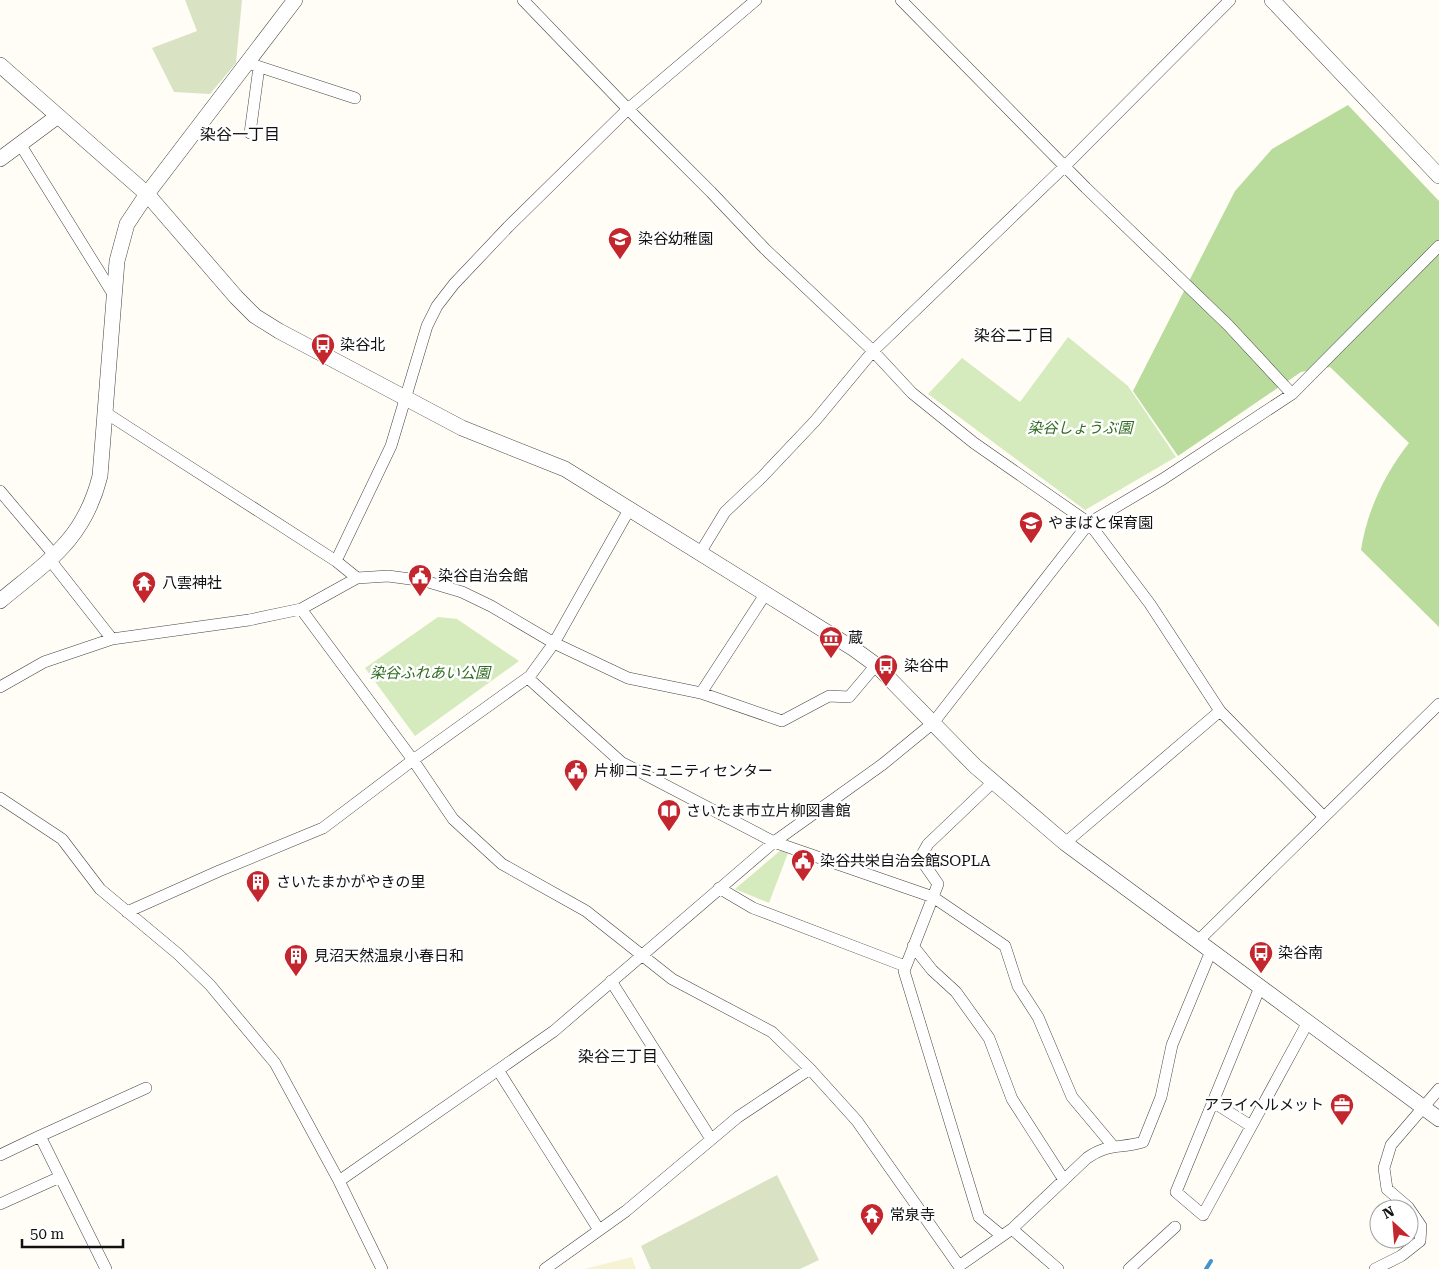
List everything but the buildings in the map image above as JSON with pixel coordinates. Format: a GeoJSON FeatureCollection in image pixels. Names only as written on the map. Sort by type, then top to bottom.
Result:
{"type":"FeatureCollection","features":[{"type":"Feature","properties":{"kind":"street"},"geometry":{"type":"LineString","coordinates":[[0,601],[53,558],[79,529],[96,494],[100,476],[121,241],[133,213],[253,65],[295,0]]}},
{"type":"Feature","properties":{"kind":"street"},"geometry":{"type":"LineString","coordinates":[[523,0],[628,109],[712,192],[765,250],[873,351],[912,393],[939,416],[1037,489],[1089,524],[1150,604],[1220,711],[1324,817]]}},
{"type":"Feature","properties":{"kind":"street"},"geometry":{"type":"LineString","coordinates":[[336,561],[391,446],[427,326],[437,306],[454,284],[508,227],[628,109],[756,0]]}},
{"type":"Feature","properties":{"kind":"street"},"geometry":{"type":"LineString","coordinates":[[901,0],[1065,166],[1228,325],[1292,394]]}},
{"type":"Feature","properties":{"kind":"street"},"geometry":{"type":"LineString","coordinates":[[700,553],[725,512],[763,476],[815,421],[873,351],[1065,166],[1230,0]]}},
{"type":"Feature","properties":{"kind":"street"},"geometry":{"type":"LineString","coordinates":[[1272,0],[1439,176]]}},
{"type":"Feature","properties":{"kind":"street"},"geometry":{"type":"LineString","coordinates":[[0,65],[147,194],[255,316],[279,332],[462,428],[565,468],[766,593],[876,665],[992,783],[1065,843],[1439,1119]]}},
{"type":"Feature","properties":{"kind":"street"},"geometry":{"type":"LineString","coordinates":[[253,65],[355,98]]}},
{"type":"Feature","properties":{"kind":"street"},"geometry":{"type":"LineString","coordinates":[[250,133],[253,65]]}},
{"type":"Feature","properties":{"kind":"street"},"geometry":{"type":"LineString","coordinates":[[0,159],[58,116]]}},
{"type":"Feature","properties":{"kind":"street"},"geometry":{"type":"LineString","coordinates":[[20,144],[115,297]]}},
{"type":"Feature","properties":{"kind":"street"},"geometry":{"type":"LineString","coordinates":[[339,1180],[554,1031],[774,842],[883,764],[933,723],[1089,524],[1163,479],[1292,394],[1439,246]]}},
{"type":"Feature","properties":{"kind":"street"},"geometry":{"type":"LineString","coordinates":[[106,413],[336,561],[357,578]]}},
{"type":"Feature","properties":{"kind":"street"},"geometry":{"type":"LineString","coordinates":[[0,491],[53,558],[112,639]]}},
{"type":"Feature","properties":{"kind":"street"},"geometry":{"type":"LineString","coordinates":[[127,912],[323,828],[413,760],[528,678],[554,642],[630,508]]}},
{"type":"Feature","properties":{"kind":"street"},"geometry":{"type":"LineString","coordinates":[[0,687],[44,662],[112,639],[250,620],[301,609],[357,578],[388,576],[425,581],[462,592],[491,606],[554,642],[628,678],[702,693],[782,721],[829,696],[848,697],[876,665]]}},
{"type":"Feature","properties":{"kind":"street"},"geometry":{"type":"LineString","coordinates":[[702,693],[766,593]]}},
{"type":"Feature","properties":{"kind":"street"},"geometry":{"type":"LineString","coordinates":[[301,609],[413,760],[453,819],[502,864],[586,911],[672,978],[772,1032],[810,1069],[857,1120],[960,1266],[1012,1229],[1100,1148],[1126,1147],[1143,1142],[1161,1097],[1172,1045],[1211,950]]}},
{"type":"Feature","properties":{"kind":"street"},"geometry":{"type":"LineString","coordinates":[[528,678],[621,762],[774,842],[932,897],[1005,946],[1018,986],[1038,1017],[1072,1097],[1113,1146]]}},
{"type":"Feature","properties":{"kind":"street"},"geometry":{"type":"LineString","coordinates":[[1198,941],[1439,704]]}},
{"type":"Feature","properties":{"kind":"street"},"geometry":{"type":"LineString","coordinates":[[1065,843],[1220,711]]}},
{"type":"Feature","properties":{"kind":"street"},"geometry":{"type":"LineString","coordinates":[[992,783],[928,844],[920,858],[938,884],[904,971],[979,1217],[1002,1236]]}},
{"type":"Feature","properties":{"kind":"street"},"geometry":{"type":"LineString","coordinates":[[0,798],[62,839],[100,890],[178,954],[210,985],[275,1063],[339,1180],[382,1269]]}},
{"type":"Feature","properties":{"kind":"street"},"geometry":{"type":"LineString","coordinates":[[719,888],[753,908],[905,966]]}},
{"type":"Feature","properties":{"kind":"street"},"geometry":{"type":"LineString","coordinates":[[913,946],[932,970],[956,992],[988,1038],[1012,1099],[1064,1180]]}},
{"type":"Feature","properties":{"kind":"street"},"geometry":{"type":"LineString","coordinates":[[611,981],[710,1140]]}},
{"type":"Feature","properties":{"kind":"street"},"geometry":{"type":"LineString","coordinates":[[1260,987],[1176,1192],[1203,1215],[1308,1022]]}},
{"type":"Feature","properties":{"kind":"street"},"geometry":{"type":"LineString","coordinates":[[545,1269],[626,1211],[738,1117],[810,1069]]}},
{"type":"Feature","properties":{"kind":"street"},"geometry":{"type":"LineString","coordinates":[[498,1070],[599,1230]]}},
{"type":"Feature","properties":{"kind":"street"},"geometry":{"type":"LineString","coordinates":[[0,1155],[146,1088]]}},
{"type":"Feature","properties":{"kind":"street"},"geometry":{"type":"LineString","coordinates":[[1375,1269],[1401,1256],[1420,1241],[1421,1226],[1408,1207],[1387,1189],[1384,1168],[1390,1145],[1439,1089]]}},
{"type":"Feature","properties":{"kind":"street"},"geometry":{"type":"LineString","coordinates":[[1213,1102],[1251,1126]]}},
{"type":"Feature","properties":{"kind":"street"},"geometry":{"type":"LineString","coordinates":[[40,1136],[106,1269]]}},
{"type":"Feature","properties":{"kind":"street"},"geometry":{"type":"LineString","coordinates":[[0,1204],[60,1177]]}},
{"type":"Feature","properties":{"kind":"street"},"geometry":{"type":"LineString","coordinates":[[1129,1269],[1175,1228]]}},
{"type":"Feature","properties":{"kind":"street"},"geometry":{"type":"LineString","coordinates":[[1012,1229],[1058,1269]]}},
{"type":"Feature","properties":{"kind":"shaded area"},"geometry":{"type":"Polygon","coordinates":[[[632,1257],[636,1269],[584,1269],[632,1257]]]}},
{"type":"Feature","properties":{"kind":"green space"},"geometry":{"type":"Polygon","coordinates":[[[185,0],[242,0],[236,63],[210,94],[174,92],[152,48],[197,31],[185,0]]]}},
{"type":"Feature","properties":{"kind":"green space"},"geometry":{"type":"Polygon","coordinates":[[[1348,105],[1439,201],[1439,627],[1361,550],[1372,507],[1384,481],[1409,443],[1330,367],[1301,372],[1178,456],[1133,391],[1235,191],[1272,149],[1348,105]]]}},
{"type":"Feature","properties":{"kind":"green space","name":"染谷しょうぶ園"},"geometry":{"type":"Polygon","coordinates":[[[1068,337],[1128,386],[1176,457],[1085,510],[928,394],[962,358],[1020,402],[1068,337]]]}},
{"type":"Feature","properties":{"kind":"green space","name":"染谷ふれあい公園"},"geometry":{"type":"Polygon","coordinates":[[[438,617],[457,619],[519,661],[415,736],[365,668],[438,617]]]}},
{"type":"Feature","properties":{"kind":"green space"},"geometry":{"type":"Polygon","coordinates":[[[781,850],[788,853],[769,903],[735,889],[781,850]]]}},
{"type":"Feature","properties":{"kind":"green space"},"geometry":{"type":"Polygon","coordinates":[[[777,1175],[819,1260],[800,1269],[651,1269],[641,1246],[777,1175]]]}},
{"type":"Feature","properties":{"kind":"waterway"},"geometry":{"type":"LineString","coordinates":[[1206,1269],[1211,1261]]}},
{"type":"Feature","properties":{"kind":"place","name":"染谷幼稚園"},"geometry":{"type":"Point","coordinates":[620,260]}},
{"type":"Feature","properties":{"kind":"place","name":"染谷北"},"geometry":{"type":"Point","coordinates":[323,366]}},
{"type":"Feature","properties":{"kind":"place","name":"やまばと保育園"},"geometry":{"type":"Point","coordinates":[1031,544]}},
{"type":"Feature","properties":{"kind":"place","name":"染谷自治会館"},"geometry":{"type":"Point","coordinates":[420,597]}},
{"type":"Feature","properties":{"kind":"place","name":"八雲神社"},"geometry":{"type":"Point","coordinates":[144,604]}},
{"type":"Feature","properties":{"kind":"place","name":"蔵"},"geometry":{"type":"Point","coordinates":[831,659]}},
{"type":"Feature","properties":{"kind":"place","name":"染谷中"},"geometry":{"type":"Point","coordinates":[886,687]}},
{"type":"Feature","properties":{"kind":"place","name":"片柳コミュニティセンター"},"geometry":{"type":"Point","coordinates":[576,792]}},
{"type":"Feature","properties":{"kind":"place","name":"さいたま市立片柳図書館"},"geometry":{"type":"Point","coordinates":[669,832]}},
{"type":"Feature","properties":{"kind":"place","name":"染谷共栄自治会館SOPLA"},"geometry":{"type":"Point","coordinates":[803,882]}},
{"type":"Feature","properties":{"kind":"place","name":"さいたまかがやきの里"},"geometry":{"type":"Point","coordinates":[258,903]}},
{"type":"Feature","properties":{"kind":"place","name":"染谷南"},"geometry":{"type":"Point","coordinates":[1261,974]}},
{"type":"Feature","properties":{"kind":"place","name":"見沼天然温泉小春日和"},"geometry":{"type":"Point","coordinates":[296,977]}},
{"type":"Feature","properties":{"kind":"place","name":"アライヘルメット"},"geometry":{"type":"Point","coordinates":[1342,1126]}},
{"type":"Feature","properties":{"kind":"place","name":"常泉寺"},"geometry":{"type":"Point","coordinates":[872,1236]}},
{"type":"Feature","properties":{"kind":"district","name":"染谷一丁目"},"geometry":{"type":"Point","coordinates":[240,134]}},
{"type":"Feature","properties":{"kind":"district","name":"染谷二丁目"},"geometry":{"type":"Point","coordinates":[1014,335]}},
{"type":"Feature","properties":{"kind":"district","name":"染谷三丁目"},"geometry":{"type":"Point","coordinates":[618,1056]}}]}
